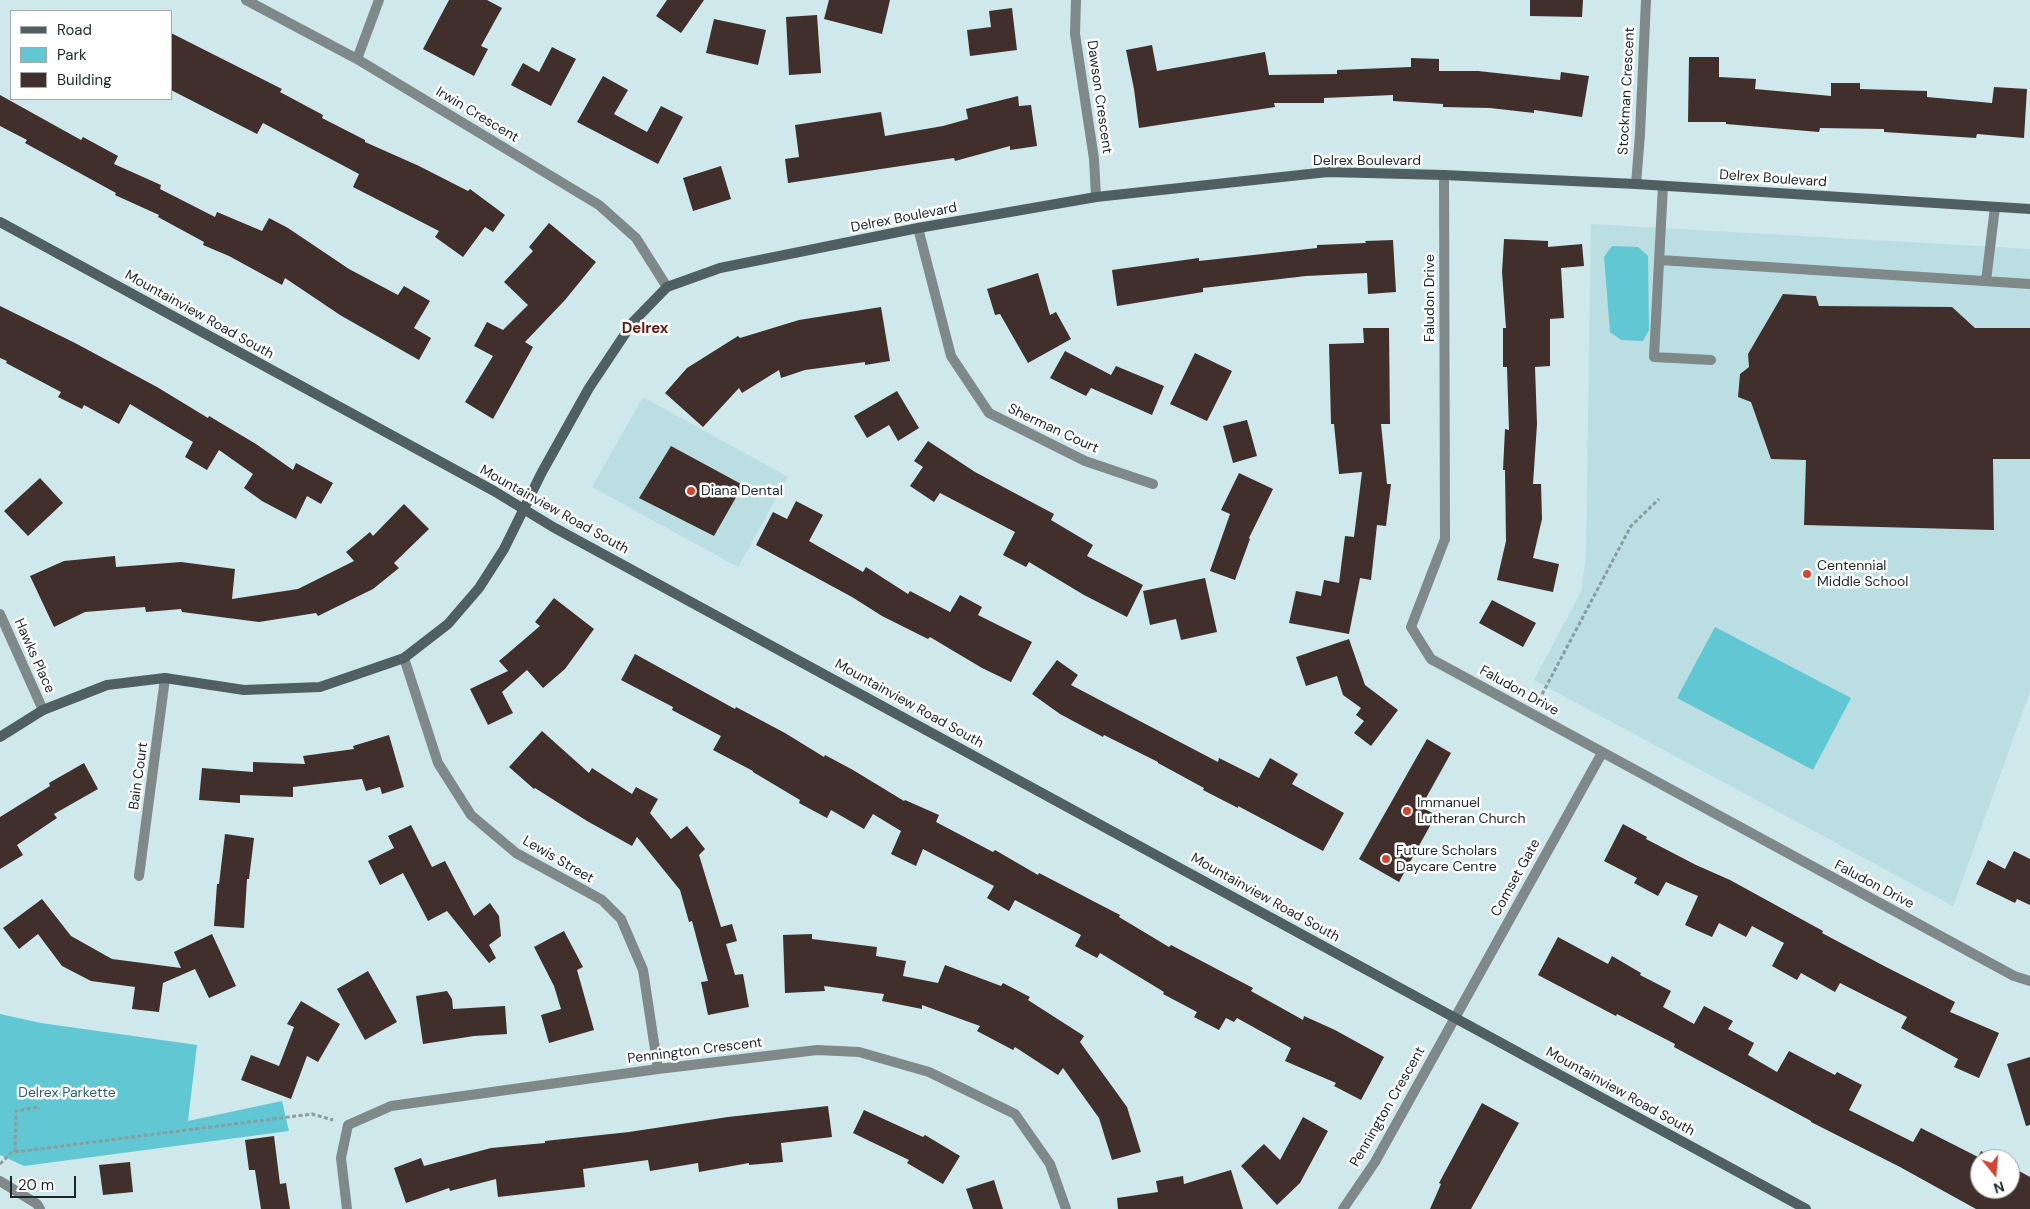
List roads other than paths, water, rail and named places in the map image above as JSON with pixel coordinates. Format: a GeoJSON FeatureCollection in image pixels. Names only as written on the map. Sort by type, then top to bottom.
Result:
{"type":"FeatureCollection","features":[{"type":"Feature","properties":{"kind":"street","name":"Irwin Crescent"},"geometry":{"type":"LineString","coordinates":[[246,0],[357,59],[598,205],[636,238],[667,287]]}},
{"type":"Feature","properties":{"kind":"street"},"geometry":{"type":"LineString","coordinates":[[357,59],[378,0]]}},
{"type":"Feature","properties":{"kind":"street","name":"Dawson Crescent"},"geometry":{"type":"LineString","coordinates":[[1076,0],[1076,34],[1094,159],[1096,198]]}},
{"type":"Feature","properties":{"kind":"street","name":"Stockman Crescent"},"geometry":{"type":"LineString","coordinates":[[1636,184],[1646,0]]}},
{"type":"Feature","properties":{"kind":"street","name":"Delrex Boulevard"},"geometry":{"type":"LineString","coordinates":[[0,737],[43,710],[107,685],[165,678],[244,690],[320,687],[404,658],[448,624],[478,588],[504,549],[542,472],[589,388],[633,322],[667,287],[720,268],[918,228],[1096,198],[1328,172],[1444,175],[1636,184],[2030,209]]}},
{"type":"Feature","properties":{"kind":"street","name":"Faludon Drive"},"geometry":{"type":"LineString","coordinates":[[1444,175],[1445,539],[1411,627],[1431,659],[2014,976],[2030,981]]}},
{"type":"Feature","properties":{"kind":"street"},"geometry":{"type":"LineString","coordinates":[[1663,186],[1654,358],[1711,360]]}},
{"type":"Feature","properties":{"kind":"street"},"geometry":{"type":"LineString","coordinates":[[1986,281],[1995,207]]}},
{"type":"Feature","properties":{"kind":"street","name":"Mountainview Road South"},"geometry":{"type":"LineString","coordinates":[[0,222],[524,509],[553,527],[1806,1209]]}},
{"type":"Feature","properties":{"kind":"street","name":"Sherman Court"},"geometry":{"type":"LineString","coordinates":[[918,228],[951,356],[989,413],[1085,461],[1153,484]]}},
{"type":"Feature","properties":{"kind":"street"},"geometry":{"type":"LineString","coordinates":[[1660,260],[2030,284]]}},
{"type":"Feature","properties":{"kind":"street","name":"Hawks Place"},"geometry":{"type":"LineString","coordinates":[[0,614],[43,710]]}},
{"type":"Feature","properties":{"kind":"street","name":"Lewis Street"},"geometry":{"type":"LineString","coordinates":[[404,658],[438,762],[471,815],[516,853],[602,900],[621,919],[643,970],[658,1069]]}},
{"type":"Feature","properties":{"kind":"street","name":"Bain Court"},"geometry":{"type":"LineString","coordinates":[[139,876],[165,678]]}},
{"type":"Feature","properties":{"kind":"street","name":"Comset Gate"},"geometry":{"type":"LineString","coordinates":[[1455,1017],[1602,753]]}},
{"type":"Feature","properties":{"kind":"street","name":"Pennington Crescent"},"geometry":{"type":"LineString","coordinates":[[1342,1209],[1375,1162],[1455,1017]]}},
{"type":"Feature","properties":{"kind":"street","name":"Pennington Crescent"},"geometry":{"type":"LineString","coordinates":[[347,1209],[341,1158],[348,1125],[391,1106],[658,1069],[817,1050],[859,1052],[929,1072],[1015,1114],[1050,1164],[1066,1209]]}},
{"type":"Feature","properties":{"kind":"street"},"geometry":{"type":"LineString","coordinates":[[0,1181],[38,1204],[40,1209]]}},
{"type":"Feature","properties":{"kind":"place","name":"Diana Dental"},"geometry":{"type":"Point","coordinates":[691,491]}},
{"type":"Feature","properties":{"kind":"place","name":"Centennial Middle School"},"geometry":{"type":"Point","coordinates":[1807,574]}},
{"type":"Feature","properties":{"kind":"place","name":"Immanuel Lutheran Church"},"geometry":{"type":"Point","coordinates":[1407,811]}},
{"type":"Feature","properties":{"kind":"place","name":"Future Scholars Daycare Centre"},"geometry":{"type":"Point","coordinates":[1386,859]}},
{"type":"Feature","properties":{"kind":"district","name":"Delrex"},"geometry":{"type":"Point","coordinates":[645,329]}},
{"type":"Feature","properties":{"kind":"park label","name":"Delrex Parkette"},"geometry":{"type":"Point","coordinates":[67,1093]}}]}
